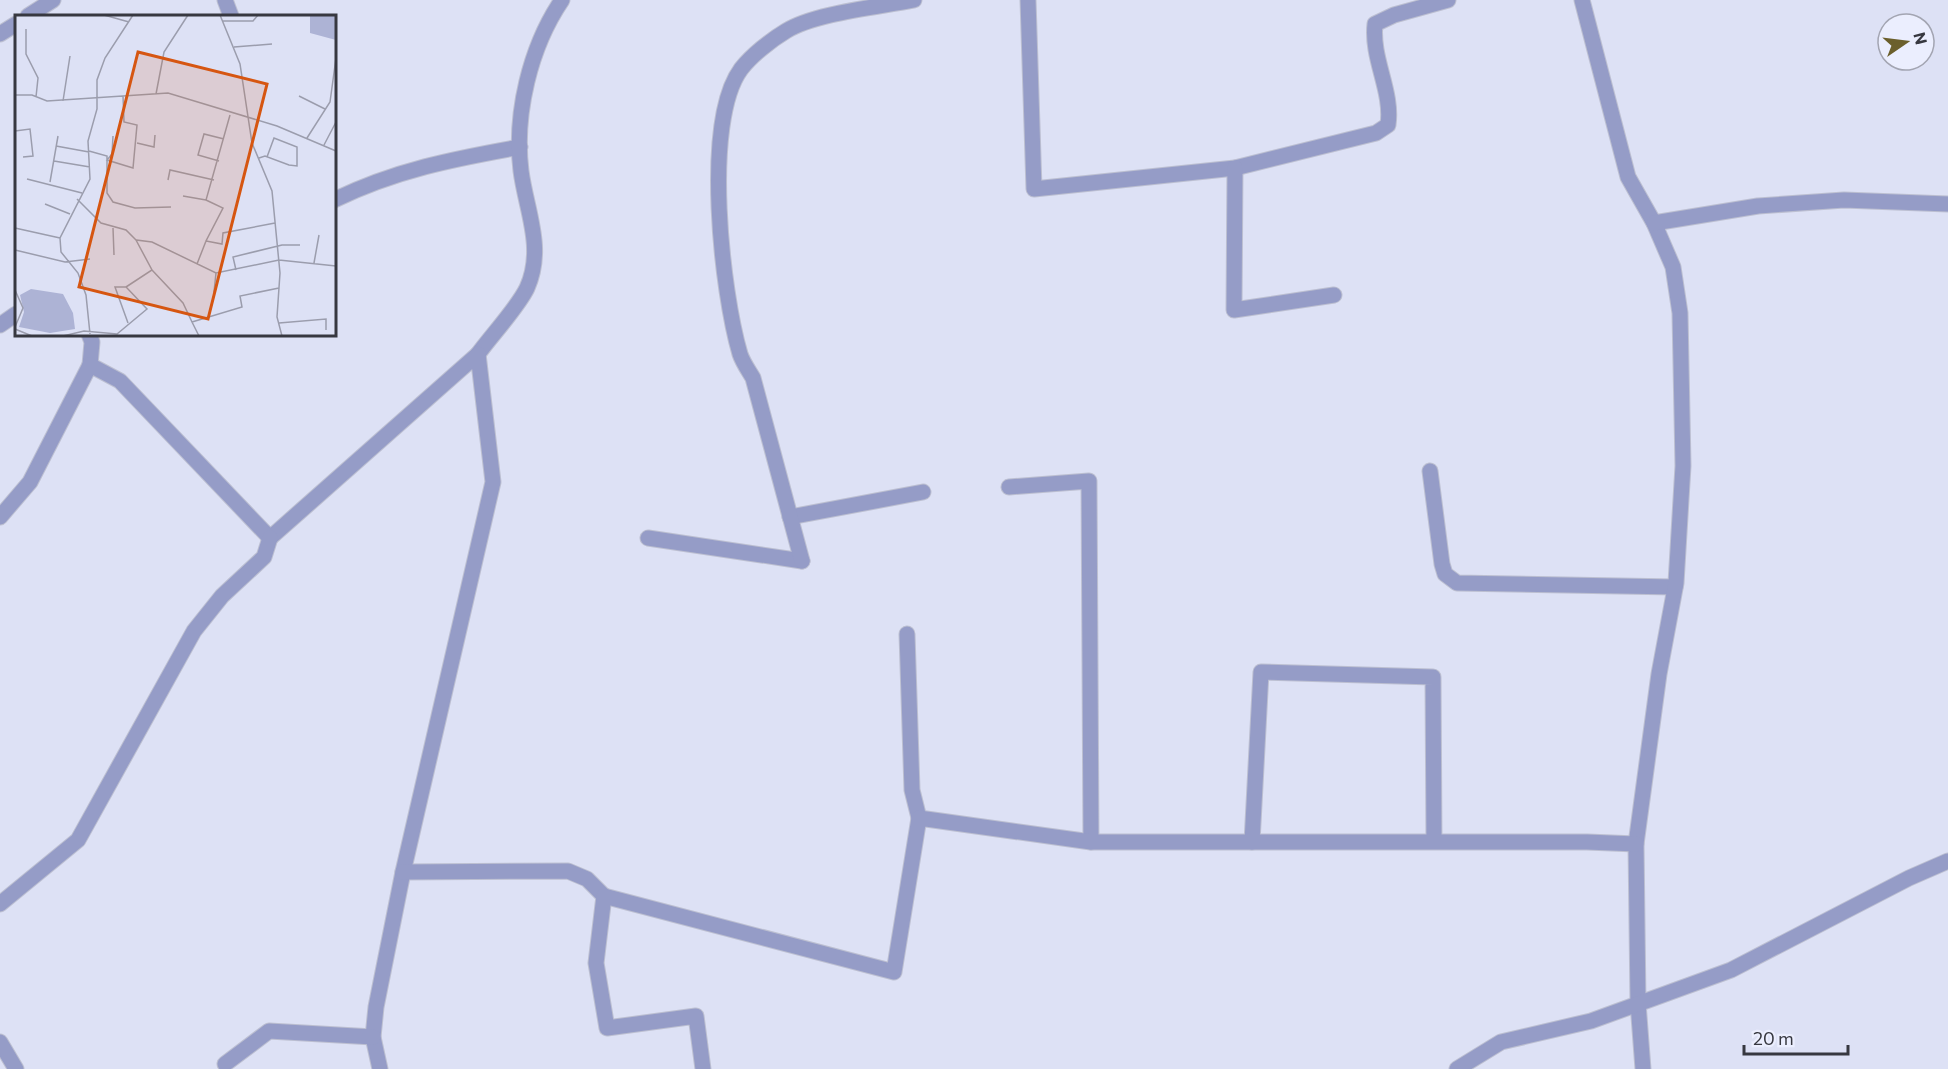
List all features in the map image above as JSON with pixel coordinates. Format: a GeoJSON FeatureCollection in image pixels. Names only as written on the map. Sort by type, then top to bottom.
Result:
{"type":"FeatureCollection","features":[{"type":"Feature","properties":{"kind":"street"},"geometry":{"type":"LineString","coordinates":[[30,15],[53,0]]}},
{"type":"Feature","properties":{"kind":"street"},"geometry":{"type":"LineString","coordinates":[[225,0],[231,15]]}},
{"type":"Feature","properties":{"kind":"street"},"geometry":{"type":"LineString","coordinates":[[0,904],[78,840],[194,631],[222,596],[264,557],[270,538],[478,354],[527,288],[535,256],[531,214],[521,172],[520,128],[526,86],[553,13],[562,0]]}},
{"type":"Feature","properties":{"kind":"street"},"geometry":{"type":"LineString","coordinates":[[648,538],[801,561],[753,378],[741,357],[724,285],[719,219],[722,135],[729,96],[741,69],[787,30],[815,19],[914,0]]}},
{"type":"Feature","properties":{"kind":"street"},"geometry":{"type":"LineString","coordinates":[[1028,0],[1034,189],[1235,168],[1376,133],[1388,125],[1390,111],[1373,39],[1375,24],[1394,15],[1448,0]]}},
{"type":"Feature","properties":{"kind":"street"},"geometry":{"type":"LineString","coordinates":[[1582,0],[1628,177],[1673,267],[1680,313],[1683,466],[1675,587],[1659,674],[1636,844],[1638,1003],[1643,1069]]}},
{"type":"Feature","properties":{"kind":"street"},"geometry":{"type":"LineString","coordinates":[[0,34],[15,25]]}},
{"type":"Feature","properties":{"kind":"street"},"geometry":{"type":"LineString","coordinates":[[336,199],[406,170],[520,147]]}},
{"type":"Feature","properties":{"kind":"street"},"geometry":{"type":"LineString","coordinates":[[1235,168],[1234,310],[1334,295]]}},
{"type":"Feature","properties":{"kind":"street"},"geometry":{"type":"LineString","coordinates":[[1653,223],[1758,206],[1844,200],[1948,204]]}},
{"type":"Feature","properties":{"kind":"street"},"geometry":{"type":"LineString","coordinates":[[0,326],[15,315]]}},
{"type":"Feature","properties":{"kind":"street"},"geometry":{"type":"LineString","coordinates":[[0,518],[30,482],[90,365],[92,342],[90,336]]}},
{"type":"Feature","properties":{"kind":"street"},"geometry":{"type":"LineString","coordinates":[[380,1069],[373,1038],[403,872],[493,482],[478,354]]}},
{"type":"Feature","properties":{"kind":"street"},"geometry":{"type":"LineString","coordinates":[[90,365],[120,381],[270,538]]}},
{"type":"Feature","properties":{"kind":"street"},"geometry":{"type":"LineString","coordinates":[[1430,471],[1442,564],[1445,574],[1457,583],[1675,587]]}},
{"type":"Feature","properties":{"kind":"street"},"geometry":{"type":"LineString","coordinates":[[1009,487],[1089,481],[1091,842]]}},
{"type":"Feature","properties":{"kind":"street"},"geometry":{"type":"LineString","coordinates":[[790,517],[923,492]]}},
{"type":"Feature","properties":{"kind":"street"},"geometry":{"type":"LineString","coordinates":[[403,872],[568,871],[587,879],[604,896],[894,972],[919,818],[912,790],[907,634]]}},
{"type":"Feature","properties":{"kind":"street"},"geometry":{"type":"LineString","coordinates":[[1252,842],[1261,672],[1433,676],[1434,842]]}},
{"type":"Feature","properties":{"kind":"street"},"geometry":{"type":"LineString","coordinates":[[919,818],[1091,842],[1636,844]]}},
{"type":"Feature","properties":{"kind":"street"},"geometry":{"type":"LineString","coordinates":[[1456,1069],[1501,1042],[1591,1021],[1731,970],[1908,878],[1948,861]]}},
{"type":"Feature","properties":{"kind":"street"},"geometry":{"type":"LineString","coordinates":[[604,896],[597,963],[607,1028],[696,1016],[703,1069]]}},
{"type":"Feature","properties":{"kind":"street"},"geometry":{"type":"LineString","coordinates":[[225,1064],[269,1031],[373,1038]]}},
{"type":"Feature","properties":{"kind":"street"},"geometry":{"type":"LineString","coordinates":[[0,1042],[16,1069]]}}]}
